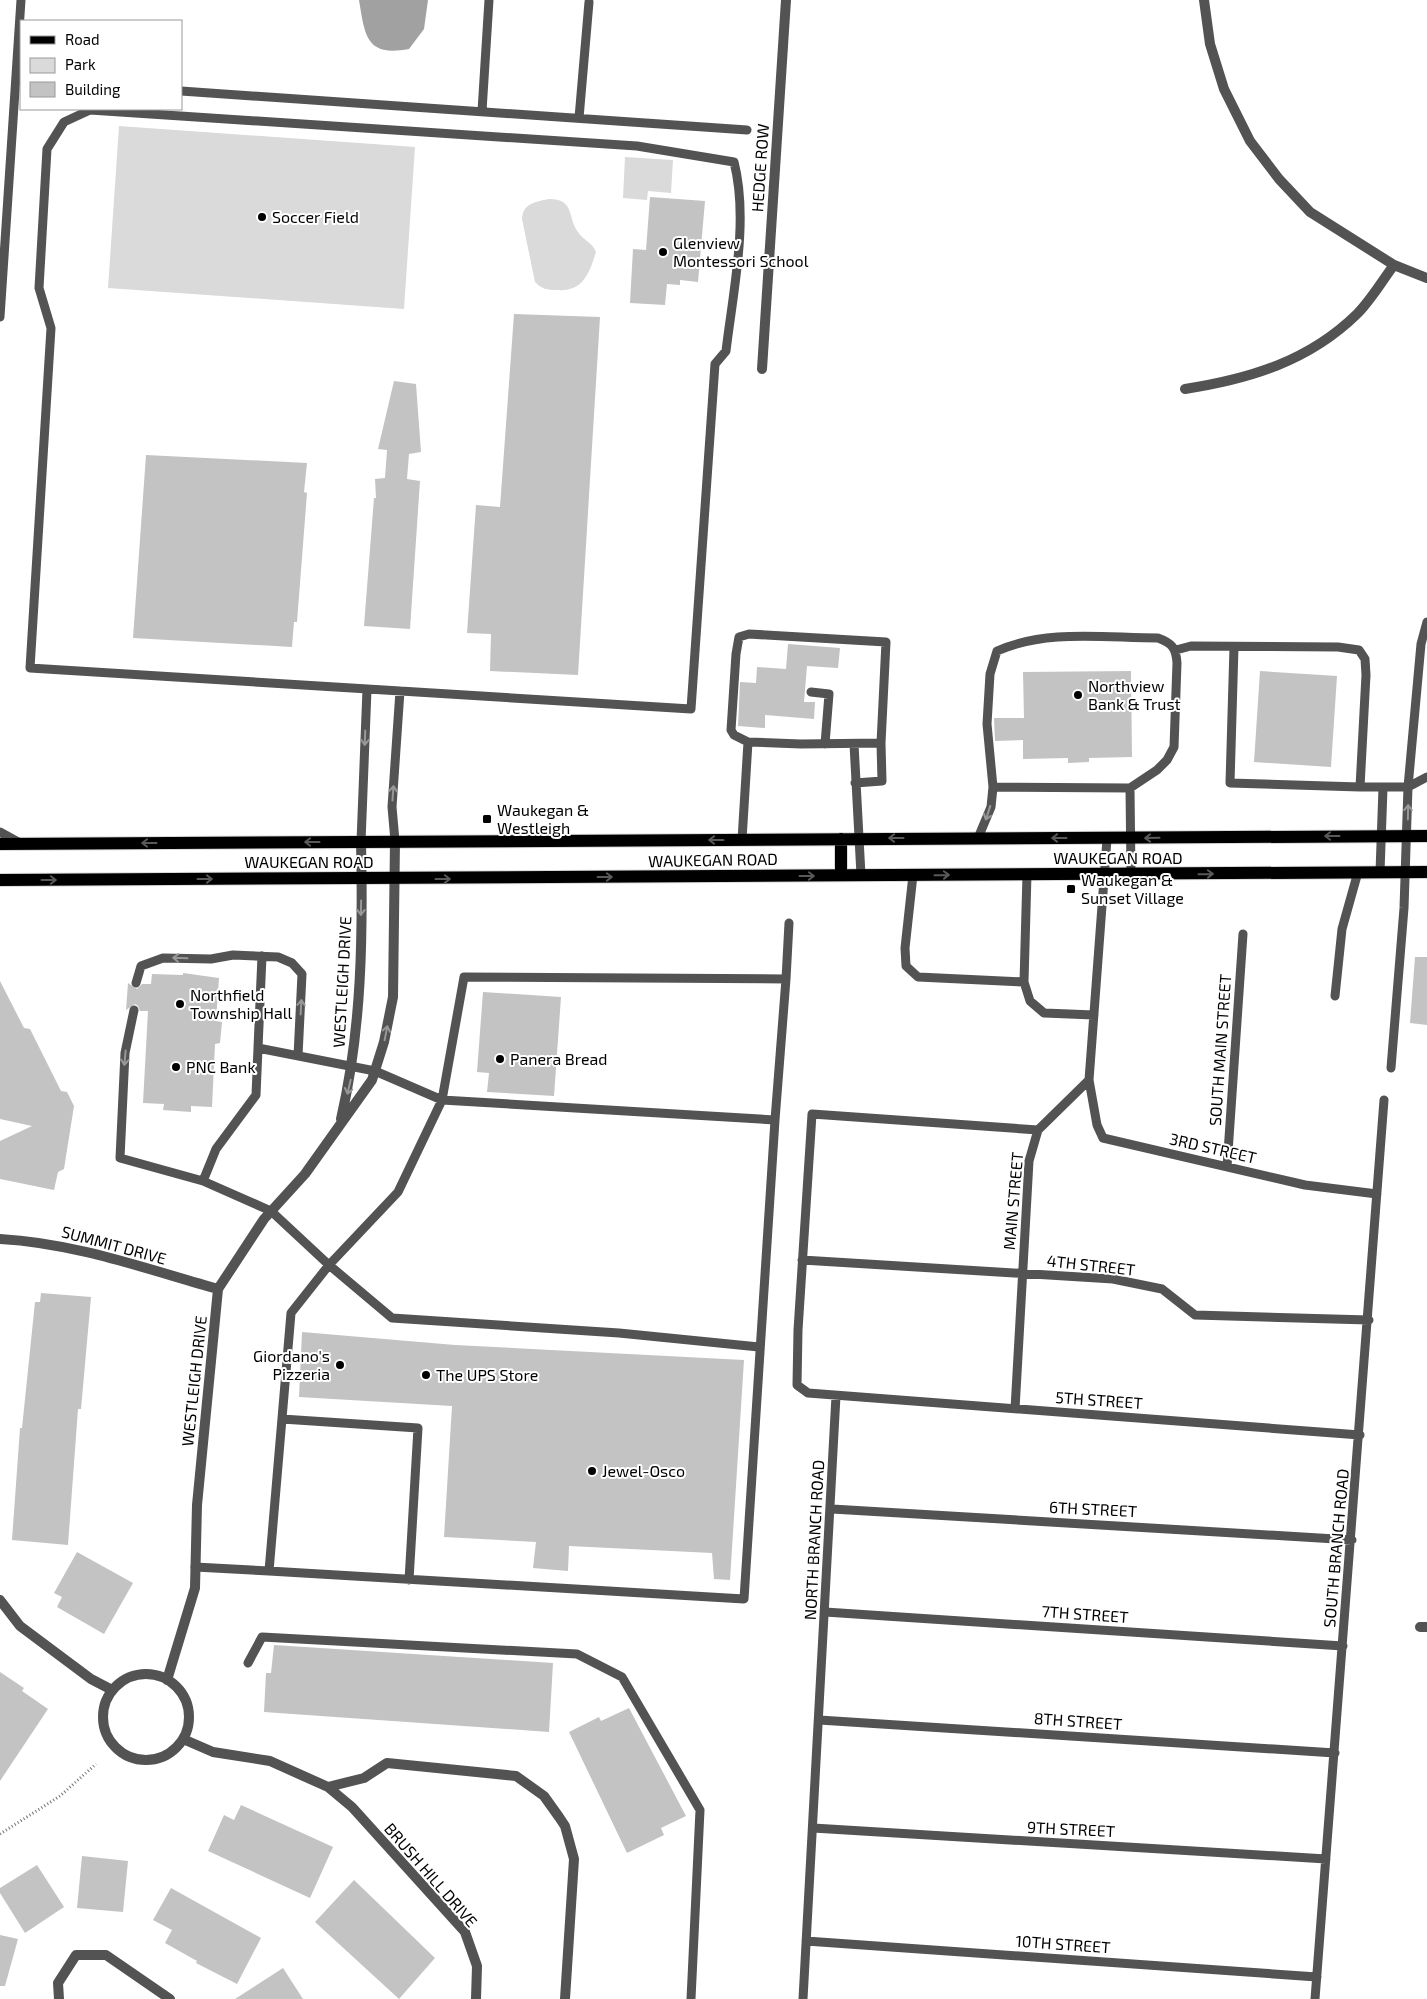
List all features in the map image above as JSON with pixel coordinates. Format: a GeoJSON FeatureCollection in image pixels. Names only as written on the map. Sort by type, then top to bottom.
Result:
{"type":"FeatureCollection","features":[{"type":"Feature","properties":{"kind":"main road","name":"WAUKEGAN ROAD"},"geometry":{"type":"LineString","coordinates":[[0,844],[1427,836]]}},
{"type":"Feature","properties":{"kind":"main road"},"geometry":{"type":"LineString","coordinates":[[841,838],[841,875]]}},
{"type":"Feature","properties":{"kind":"main road","name":"WAUKEGAN ROAD"},"geometry":{"type":"LineString","coordinates":[[0,880],[1427,872]]}},
{"type":"Feature","properties":{"kind":"street","name":"HEDGE ROW"},"geometry":{"type":"LineString","coordinates":[[762,368],[786,0]]}},
{"type":"Feature","properties":{"kind":"street"},"geometry":{"type":"LineString","coordinates":[[1204,0],[1210,44],[1224,89],[1250,141],[1279,179],[1310,212],[1394,265],[1427,278]]}},
{"type":"Feature","properties":{"kind":"street"},"geometry":{"type":"LineString","coordinates":[[1185,389],[1227,383],[1302,356],[1358,313],[1394,265]]}},
{"type":"Feature","properties":{"kind":"street","name":"WESTLEIGH DRIVE"},"geometry":{"type":"LineString","coordinates":[[167,1680],[195,1588],[197,1505],[218,1289],[271,1211],[305,1174],[372,1080],[384,1042],[392,997],[395,841]]}},
{"type":"Feature","properties":{"kind":"street","name":"WESTLEIGH DRIVE"},"geometry":{"type":"LineString","coordinates":[[341,1122],[352,1066],[359,1007],[361,842]]}},
{"type":"Feature","properties":{"kind":"street","name":"SUMMIT DRIVE"},"geometry":{"type":"LineString","coordinates":[[0,1239],[34,1240],[91,1252],[218,1289]]}},
{"type":"Feature","properties":{"kind":"street"},"geometry":{"type":"LineString","coordinates":[[0,1600],[20,1626],[91,1679],[112,1690]]}},
{"type":"Feature","properties":{"kind":"street"},"geometry":{"type":"LineString","coordinates":[[150,1674],[167,1680],[183,1696],[187,1706],[187,1728],[183,1739],[167,1754],[157,1758],[142,1759],[126,1755],[110,1741],[106,1731],[104,1710],[112,1690],[132,1676],[150,1674]]}},
{"type":"Feature","properties":{"kind":"street"},"geometry":{"type":"LineString","coordinates":[[183,1739],[213,1752],[270,1761],[328,1787],[364,1778],[387,1763],[516,1776],[544,1796],[565,1826],[574,1860],[565,1999]]}},
{"type":"Feature","properties":{"kind":"street","name":"BRUSH HILL DRIVE"},"geometry":{"type":"LineString","coordinates":[[328,1787],[352,1807],[465,1932],[478,1966],[476,1999]]}},
{"type":"Feature","properties":{"kind":"street"},"geometry":{"type":"LineString","coordinates":[[59,1999],[58,1983],[76,1956],[106,1955],[170,1999]]}},
{"type":"Feature","properties":{"kind":"lane"},"geometry":{"type":"LineString","coordinates":[[20,20],[21,0]]}},
{"type":"Feature","properties":{"kind":"lane"},"geometry":{"type":"LineString","coordinates":[[482,111],[489,0]]}},
{"type":"Feature","properties":{"kind":"lane"},"geometry":{"type":"LineString","coordinates":[[579,118],[589,2]]}},
{"type":"Feature","properties":{"kind":"lane"},"geometry":{"type":"LineString","coordinates":[[0,317],[18,81],[20,27]]}},
{"type":"Feature","properties":{"kind":"lane"},"geometry":{"type":"LineString","coordinates":[[182,92],[747,130]]}},
{"type":"Feature","properties":{"kind":"lane"},"geometry":{"type":"LineString","coordinates":[[90,110],[636,146],[734,162],[738,178],[740,224],[726,352],[715,364],[691,709],[367,689],[30,668],[51,328],[39,288],[47,149],[64,122],[90,110]]}},
{"type":"Feature","properties":{"kind":"lane"},"geometry":{"type":"LineString","coordinates":[[1391,1068],[1406,872],[1408,787],[1421,644],[1427,622]]}},
{"type":"Feature","properties":{"kind":"lane"},"geometry":{"type":"LineString","coordinates":[[855,783],[882,781],[881,743],[886,642],[749,634],[740,637],[731,717],[731,730],[734,735],[748,742],[881,743]]}},
{"type":"Feature","properties":{"kind":"lane"},"geometry":{"type":"LineString","coordinates":[[978,838],[991,807],[993,787],[987,724],[990,674],[997,652],[1016,643],[1040,638],[1158,638],[1170,642],[1176,650],[1178,663],[1174,747],[1157,770],[1130,788],[993,787]]}},
{"type":"Feature","properties":{"kind":"lane"},"geometry":{"type":"LineString","coordinates":[[1176,650],[1191,646],[1338,647],[1359,650],[1366,660],[1360,787]]}},
{"type":"Feature","properties":{"kind":"lane"},"geometry":{"type":"LineString","coordinates":[[1234,647],[1230,783],[1383,788],[1408,787],[1427,777]]}},
{"type":"Feature","properties":{"kind":"lane"},"geometry":{"type":"LineString","coordinates":[[361,842],[367,689]]}},
{"type":"Feature","properties":{"kind":"lane"},"geometry":{"type":"LineString","coordinates":[[395,841],[392,807],[400,691]]}},
{"type":"Feature","properties":{"kind":"lane"},"geometry":{"type":"LineString","coordinates":[[811,692],[829,694],[825,744]]}},
{"type":"Feature","properties":{"kind":"lane"},"geometry":{"type":"LineString","coordinates":[[742,840],[748,742]]}},
{"type":"Feature","properties":{"kind":"lane"},"geometry":{"type":"LineString","coordinates":[[854,744],[861,875]]}},
{"type":"Feature","properties":{"kind":"lane"},"geometry":{"type":"LineString","coordinates":[[1130,788],[1131,874]]}},
{"type":"Feature","properties":{"kind":"lane"},"geometry":{"type":"LineString","coordinates":[[1380,872],[1383,788]]}},
{"type":"Feature","properties":{"kind":"lane"},"geometry":{"type":"LineString","coordinates":[[0,832],[20,843]]}},
{"type":"Feature","properties":{"kind":"lane"},"geometry":{"type":"LineString","coordinates":[[836,1396],[808,1393],[797,1385],[802,1260],[812,1114],[1038,1130],[1089,1080],[1108,838]]}},
{"type":"Feature","properties":{"kind":"lane"},"geometry":{"type":"LineString","coordinates":[[1335,996],[1342,929],[1358,872]]}},
{"type":"Feature","properties":{"kind":"lane"},"geometry":{"type":"LineString","coordinates":[[1027,874],[1024,982],[1030,1001],[1044,1013],[1094,1015]]}},
{"type":"Feature","properties":{"kind":"lane"},"geometry":{"type":"LineString","coordinates":[[913,875],[905,948],[906,966],[918,977],[1024,982]]}},
{"type":"Feature","properties":{"kind":"lane"},"geometry":{"type":"LineString","coordinates":[[195,1567],[744,1599],[759,1347],[789,923]]}},
{"type":"Feature","properties":{"kind":"lane","name":"SOUTH MAIN STREET"},"geometry":{"type":"LineString","coordinates":[[1227,1167],[1243,934]]}},
{"type":"Feature","properties":{"kind":"lane"},"geometry":{"type":"LineString","coordinates":[[136,983],[141,966],[163,958],[211,959],[233,955],[262,956],[278,957],[292,963],[302,974],[298,1056]]}},
{"type":"Feature","properties":{"kind":"lane"},"geometry":{"type":"LineString","coordinates":[[204,1181],[216,1149],[256,1095],[262,956]]}},
{"type":"Feature","properties":{"kind":"lane"},"geometry":{"type":"LineString","coordinates":[[269,1571],[291,1313],[329,1265],[398,1192],[442,1100],[464,977],[786,979]]}},
{"type":"Feature","properties":{"kind":"lane"},"geometry":{"type":"LineString","coordinates":[[134,1010],[126,1053],[120,1158],[204,1181],[271,1211],[329,1265],[392,1318],[619,1333],[759,1347]]}},
{"type":"Feature","properties":{"kind":"lane"},"geometry":{"type":"LineString","coordinates":[[258,1048],[375,1071],[442,1100],[775,1120]]}},
{"type":"Feature","properties":{"kind":"lane","name":"3RD STREET"},"geometry":{"type":"LineString","coordinates":[[1089,1080],[1097,1125],[1103,1138],[1305,1185],[1377,1194]]}},
{"type":"Feature","properties":{"kind":"lane","name":"SOUTH BRANCH ROAD"},"geometry":{"type":"LineString","coordinates":[[1315,1999],[1369,1320],[1384,1100]]}},
{"type":"Feature","properties":{"kind":"lane","name":"MAIN STREET"},"geometry":{"type":"LineString","coordinates":[[1014,1409],[1030,1161],[1038,1130]]}},
{"type":"Feature","properties":{"kind":"lane","name":"4TH STREET"},"geometry":{"type":"LineString","coordinates":[[802,1260],[1114,1279],[1162,1289],[1195,1315],[1369,1320]]}},
{"type":"Feature","properties":{"kind":"lane","name":"5TH STREET"},"geometry":{"type":"LineString","coordinates":[[836,1396],[1360,1435]]}},
{"type":"Feature","properties":{"kind":"lane","name":"NORTH BRANCH ROAD"},"geometry":{"type":"LineString","coordinates":[[803,1999],[832,1509],[836,1396]]}},
{"type":"Feature","properties":{"kind":"lane"},"geometry":{"type":"LineString","coordinates":[[282,1419],[418,1428],[408,1580]]}},
{"type":"Feature","properties":{"kind":"lane","name":"6TH STREET"},"geometry":{"type":"LineString","coordinates":[[832,1509],[1352,1540]]}},
{"type":"Feature","properties":{"kind":"lane","name":"7TH STREET"},"geometry":{"type":"LineString","coordinates":[[826,1612],[1343,1646]]}},
{"type":"Feature","properties":{"kind":"lane"},"geometry":{"type":"LineString","coordinates":[[248,1663],[262,1637],[577,1654],[622,1677],[700,1810],[691,1999]]}},
{"type":"Feature","properties":{"kind":"lane","name":"8TH STREET"},"geometry":{"type":"LineString","coordinates":[[819,1720],[1335,1753]]}},
{"type":"Feature","properties":{"kind":"lane","name":"9TH STREET"},"geometry":{"type":"LineString","coordinates":[[813,1828],[1326,1859]]}},
{"type":"Feature","properties":{"kind":"lane","name":"10TH STREET"},"geometry":{"type":"LineString","coordinates":[[806,1942],[1317,1977]]}},
{"type":"Feature","properties":{"kind":"path"},"geometry":{"type":"LineString","coordinates":[[0,1834],[60,1796],[96,1764]]}},
{"type":"Feature","properties":{"kind":"green space","name":"Soccer Field"},"geometry":{"type":"Polygon","coordinates":[[[119,126],[415,147],[404,309],[108,288],[119,126]]]}},
{"type":"Feature","properties":{"kind":"green space"},"geometry":{"type":"Polygon","coordinates":[[[625,157],[673,160],[671,193],[648,191],[647,200],[623,198],[625,157]]]}},
{"type":"Feature","properties":{"kind":"green space"},"geometry":{"type":"Polygon","coordinates":[[[549,199],[563,202],[567,205],[578,232],[593,246],[596,252],[587,275],[578,285],[566,290],[545,289],[535,282],[522,219],[527,206],[549,199]]]}},
{"type":"Feature","properties":{"kind":"shaded area"},"geometry":{"type":"Polygon","coordinates":[[[359,0],[428,0],[424,29],[409,49],[395,51],[376,47],[366,33],[359,0]]]}},
{"type":"Feature","properties":{"kind":"building","name":"Glenview Montessori School"},"geometry":{"type":"Polygon","coordinates":[[[650,197],[705,201],[698,282],[680,280],[680,285],[667,284],[665,305],[630,303],[633,249],[646,250],[650,197]]]}},
{"type":"Feature","properties":{"kind":"building"},"geometry":{"type":"Polygon","coordinates":[[[514,314],[600,317],[578,675],[490,671],[491,634],[467,633],[476,505],[500,507],[514,314]]]}},
{"type":"Feature","properties":{"kind":"building"},"geometry":{"type":"Polygon","coordinates":[[[394,381],[416,384],[421,452],[409,454],[407,479],[420,481],[410,629],[364,626],[374,498],[376,498],[375,479],[385,478],[387,450],[378,449],[394,381]]]}},
{"type":"Feature","properties":{"kind":"building"},"geometry":{"type":"Polygon","coordinates":[[[146,455],[307,463],[304,492],[307,493],[297,622],[294,622],[292,647],[133,638],[146,455]]]}},
{"type":"Feature","properties":{"kind":"building"},"geometry":{"type":"Polygon","coordinates":[[[788,644],[840,648],[838,668],[807,666],[804,702],[815,702],[814,719],[765,715],[765,728],[738,726],[740,682],[756,683],[757,667],[786,669],[788,644]]]}},
{"type":"Feature","properties":{"kind":"building","name":"Northview Bank & Trust"},"geometry":{"type":"Polygon","coordinates":[[[1131,671],[1132,757],[1089,758],[1089,762],[1068,763],[1068,758],[1023,759],[1023,740],[995,741],[994,718],[1024,718],[1023,672],[1131,671]]]}},
{"type":"Feature","properties":{"kind":"building"},"geometry":{"type":"Polygon","coordinates":[[[1260,671],[1337,676],[1331,767],[1254,762],[1260,671]]]}},
{"type":"Feature","properties":{"kind":"building"},"geometry":{"type":"Polygon","coordinates":[[[1415,957],[1427,957],[1427,1025],[1410,1023],[1415,957]]]}},
{"type":"Feature","properties":{"kind":"building"},"geometry":{"type":"Polygon","coordinates":[[[183,973],[219,978],[216,1021],[222,1022],[220,1043],[215,1044],[212,1107],[191,1106],[191,1112],[163,1110],[164,1104],[143,1103],[148,1011],[140,1011],[135,1004],[126,1010],[128,983],[137,989],[142,984],[151,984],[152,974],[183,975],[183,973]]]}},
{"type":"Feature","properties":{"kind":"building"},"geometry":{"type":"Polygon","coordinates":[[[0,981],[24,1028],[30,1029],[61,1091],[67,1092],[74,1106],[64,1169],[58,1172],[54,1190],[0,1179],[0,1141],[32,1126],[0,1119],[0,981]]]}},
{"type":"Feature","properties":{"kind":"building"},"geometry":{"type":"Polygon","coordinates":[[[483,992],[561,997],[554,1096],[487,1092],[489,1073],[477,1072],[483,992]]]}},
{"type":"Feature","properties":{"kind":"building"},"geometry":{"type":"Polygon","coordinates":[[[41,1293],[91,1297],[81,1409],[78,1409],[68,1545],[12,1540],[20,1428],[22,1428],[35,1302],[40,1302],[41,1293]]]}},
{"type":"Feature","properties":{"kind":"building","name":"Jewel-Osco"},"geometry":{"type":"Polygon","coordinates":[[[302,1332],[455,1345],[744,1360],[730,1580],[714,1579],[712,1553],[569,1546],[568,1571],[533,1568],[536,1542],[444,1537],[452,1406],[299,1397],[302,1332]]]}},
{"type":"Feature","properties":{"kind":"building"},"geometry":{"type":"Polygon","coordinates":[[[77,1552],[133,1583],[104,1634],[57,1607],[62,1597],[54,1593],[77,1552]]]}},
{"type":"Feature","properties":{"kind":"building"},"geometry":{"type":"Polygon","coordinates":[[[274,1645],[553,1663],[549,1732],[264,1712],[266,1673],[271,1673],[274,1645]]]}},
{"type":"Feature","properties":{"kind":"building"},"geometry":{"type":"Polygon","coordinates":[[[0,1672],[24,1688],[22,1691],[48,1709],[0,1781],[0,1672]]]}},
{"type":"Feature","properties":{"kind":"building"},"geometry":{"type":"Polygon","coordinates":[[[629,1708],[686,1816],[661,1828],[664,1835],[627,1853],[569,1732],[599,1717],[601,1721],[629,1708]]]}},
{"type":"Feature","properties":{"kind":"building"},"geometry":{"type":"Polygon","coordinates":[[[241,1805],[333,1847],[310,1898],[208,1851],[224,1815],[234,1820],[241,1805]]]}},
{"type":"Feature","properties":{"kind":"building"},"geometry":{"type":"Polygon","coordinates":[[[82,1856],[128,1861],[123,1912],[77,1908],[82,1856]]]}},
{"type":"Feature","properties":{"kind":"building"},"geometry":{"type":"Polygon","coordinates":[[[37,1865],[64,1907],[25,1933],[0,1893],[0,1888],[37,1865]]]}},
{"type":"Feature","properties":{"kind":"building"},"geometry":{"type":"Polygon","coordinates":[[[354,1880],[435,1958],[399,1999],[315,1922],[354,1880]]]}},
{"type":"Feature","properties":{"kind":"building"},"geometry":{"type":"Polygon","coordinates":[[[171,1888],[261,1938],[237,1984],[196,1963],[197,1961],[165,1943],[172,1930],[153,1920],[171,1888]]]}},
{"type":"Feature","properties":{"kind":"building"},"geometry":{"type":"Polygon","coordinates":[[[0,1935],[18,1939],[5,1986],[0,1986],[0,1935]]]}},
{"type":"Feature","properties":{"kind":"building"},"geometry":{"type":"Polygon","coordinates":[[[283,1968],[303,1999],[235,1999],[283,1968]]]}},
{"type":"Feature","properties":{"kind":"place","name":"Soccer Field"},"geometry":{"type":"Point","coordinates":[262,217]}},
{"type":"Feature","properties":{"kind":"place","name":"Glenview Montessori School"},"geometry":{"type":"Point","coordinates":[663,252]}},
{"type":"Feature","properties":{"kind":"place","name":"Northview Bank & Trust"},"geometry":{"type":"Point","coordinates":[1078,695]}},
{"type":"Feature","properties":{"kind":"place","name":"Waukegan & Westleigh"},"geometry":{"type":"Point","coordinates":[487,819]}},
{"type":"Feature","properties":{"kind":"place","name":"Waukegan & Sunset Village"},"geometry":{"type":"Point","coordinates":[1071,889]}},
{"type":"Feature","properties":{"kind":"place","name":"Northfield Township Hall"},"geometry":{"type":"Point","coordinates":[180,1004]}},
{"type":"Feature","properties":{"kind":"place","name":"Panera Bread"},"geometry":{"type":"Point","coordinates":[500,1059]}},
{"type":"Feature","properties":{"kind":"place","name":"PNC Bank"},"geometry":{"type":"Point","coordinates":[176,1067]}},
{"type":"Feature","properties":{"kind":"place","name":"Giordano's Pizzeria"},"geometry":{"type":"Point","coordinates":[340,1365]}},
{"type":"Feature","properties":{"kind":"place","name":"The UPS Store"},"geometry":{"type":"Point","coordinates":[426,1375]}},
{"type":"Feature","properties":{"kind":"place","name":"Jewel-Osco"},"geometry":{"type":"Point","coordinates":[592,1471]}}]}
